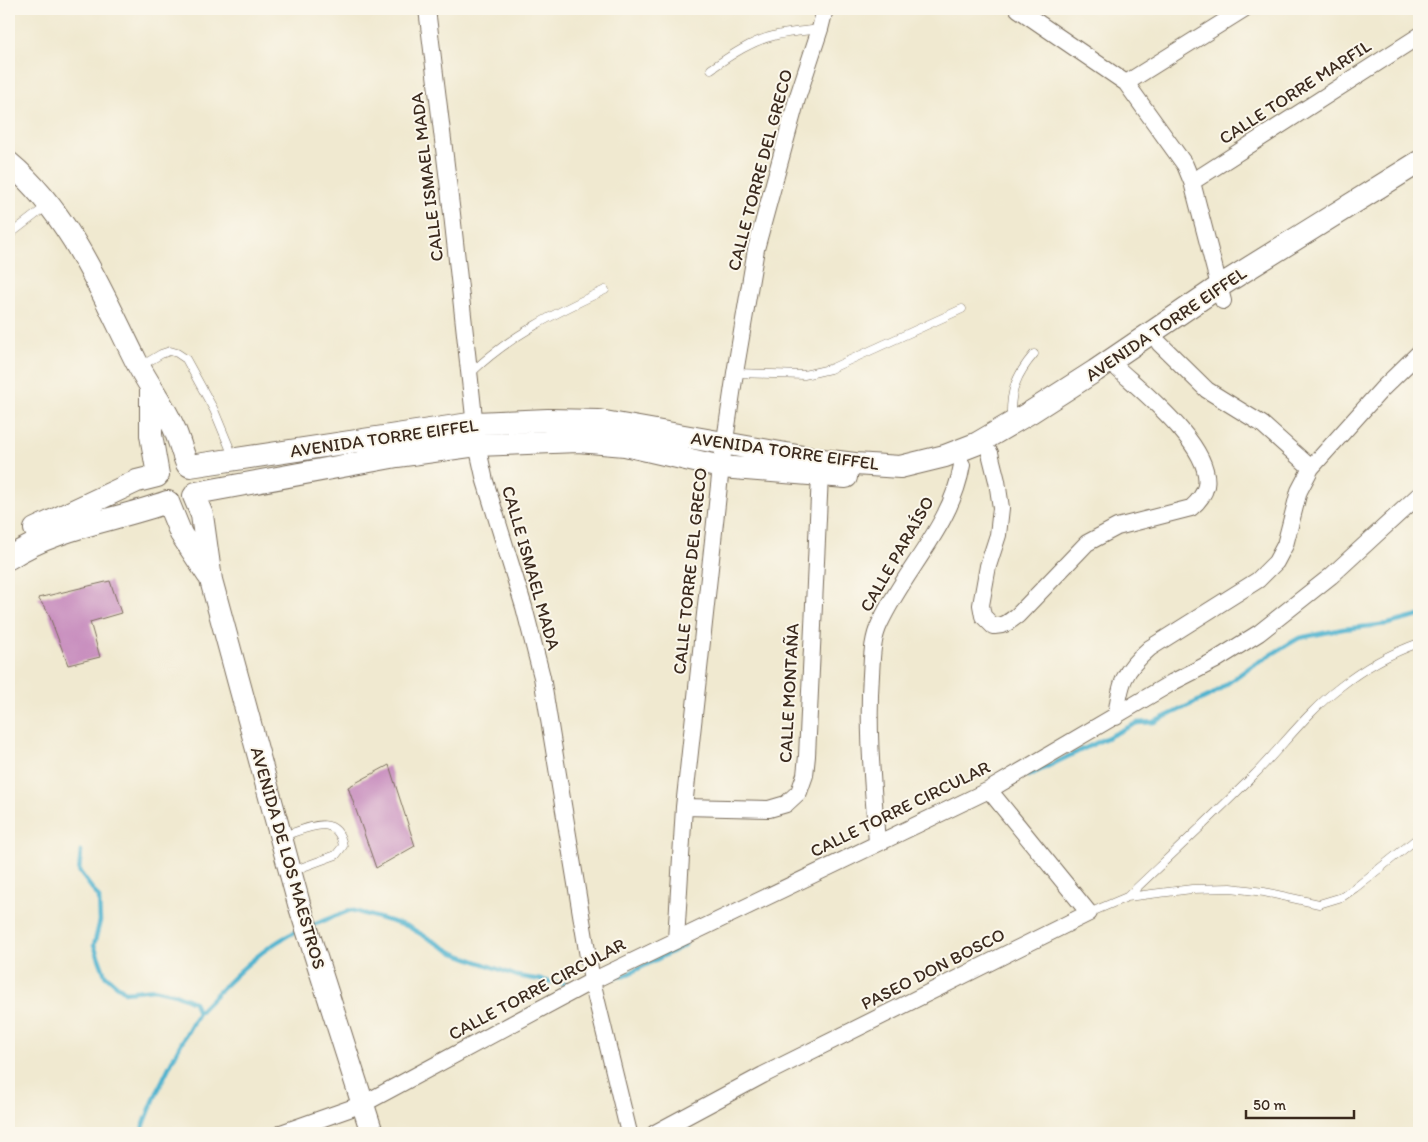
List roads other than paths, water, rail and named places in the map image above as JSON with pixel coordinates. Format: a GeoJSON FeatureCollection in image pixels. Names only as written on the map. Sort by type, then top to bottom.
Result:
{"type":"FeatureCollection","features":[{"type":"Feature","properties":{"kind":"street","name":"CALLE ISMAEL MADA"},"geometry":{"type":"LineString","coordinates":[[427,9],[451,204],[476,434],[485,481],[524,607],[542,677],[592,981],[629,1133]]}},
{"type":"Feature","properties":{"kind":"street","name":"CALLE TORRE DEL GRECO"},"geometry":{"type":"LineString","coordinates":[[676,940],[684,807],[721,467],[736,373],[756,249],[825,9]]}},
{"type":"Feature","properties":{"kind":"street"},"geometry":{"type":"LineString","coordinates":[[1126,83],[1244,9]]}},
{"type":"Feature","properties":{"kind":"street"},"geometry":{"type":"LineString","coordinates":[[1023,10],[1126,83],[1184,165],[1192,182],[1221,294]]}},
{"type":"Feature","properties":{"kind":"street","name":"CALLE TORRE MARFIL"},"geometry":{"type":"LineString","coordinates":[[1192,182],[1419,36]]}},
{"type":"Feature","properties":{"kind":"street","name":"AVENIDA TORRE EIFFEL"},"geometry":{"type":"LineString","coordinates":[[188,465],[476,434],[625,445],[721,467],[895,480],[962,465],[990,453],[1159,343],[1221,294],[1419,162]]}},
{"type":"Feature","properties":{"kind":"street"},"geometry":{"type":"LineString","coordinates":[[9,163],[50,204],[86,261],[174,429],[188,465],[196,472],[198,478],[195,495],[189,501],[182,504],[167,502],[57,534],[25,547],[9,558]]}},
{"type":"Feature","properties":{"kind":"street","name":"AVENIDA TORRE EIFFEL"},"geometry":{"type":"LineString","coordinates":[[195,495],[397,456],[476,434],[548,420],[599,421],[822,460],[900,467],[945,456],[968,447],[1011,424],[1221,294],[1419,177]]}},
{"type":"Feature","properties":{"kind":"street"},"geometry":{"type":"LineString","coordinates":[[1159,343],[1207,390],[1262,424],[1311,468]]}},
{"type":"Feature","properties":{"kind":"street"},"geometry":{"type":"LineString","coordinates":[[1116,717],[1118,696],[1124,676],[1134,662],[1150,648],[1258,580],[1276,562],[1285,545],[1299,491],[1311,468],[1382,389],[1419,353]]}},
{"type":"Feature","properties":{"kind":"street"},"geometry":{"type":"LineString","coordinates":[[990,453],[1001,508],[998,534],[988,566],[981,605],[983,616],[993,626],[1000,627],[1018,614],[1087,543],[1117,528],[1191,508],[1200,500],[1206,487],[1206,472],[1199,454],[1180,428],[1118,370]]}},
{"type":"Feature","properties":{"kind":"street"},"geometry":{"type":"LineString","coordinates":[[151,388],[151,435],[158,476],[158,490],[167,502]]}},
{"type":"Feature","properties":{"kind":"street"},"geometry":{"type":"LineString","coordinates":[[158,476],[161,469],[173,462],[188,465]]}},
{"type":"Feature","properties":{"kind":"street","name":"CALLE PARAÍSO"},"geometry":{"type":"LineString","coordinates":[[877,843],[869,711],[872,649],[878,625],[943,519],[959,483],[962,465]]}},
{"type":"Feature","properties":{"kind":"street","name":"CALLE MONTAÑA"},"geometry":{"type":"LineString","coordinates":[[684,807],[769,809],[786,804],[799,792],[805,775],[807,756],[820,475]]}},
{"type":"Feature","properties":{"kind":"street"},"geometry":{"type":"LineString","coordinates":[[9,543],[137,481],[158,476]]}},
{"type":"Feature","properties":{"kind":"street","name":"AVENIDA DE LOS MAESTROS"},"geometry":{"type":"LineString","coordinates":[[195,495],[202,515],[211,580],[290,872],[372,1133]]}},
{"type":"Feature","properties":{"kind":"street","name":"CALLE TORRE CIRCULAR"},"geometry":{"type":"LineString","coordinates":[[281,1133],[363,1104],[592,981],[989,790],[1116,717],[1172,682],[1214,661],[1259,633],[1331,576],[1419,495]]}},
{"type":"Feature","properties":{"kind":"street","name":"AVENIDA DE LOS MAESTROS"},"geometry":{"type":"LineString","coordinates":[[167,502],[181,534],[211,580]]}},
{"type":"Feature","properties":{"kind":"street"},"geometry":{"type":"LineString","coordinates":[[989,790],[1089,913]]}},
{"type":"Feature","properties":{"kind":"street","name":"PASEO DON BOSCO"},"geometry":{"type":"LineString","coordinates":[[654,1133],[763,1076],[1089,913]]}},
{"type":"Feature","properties":{"kind":"lane"},"geometry":{"type":"LineString","coordinates":[[711,69],[755,42],[776,35],[820,29]]}},
{"type":"Feature","properties":{"kind":"lane"},"geometry":{"type":"LineString","coordinates":[[9,234],[50,204]]}},
{"type":"Feature","properties":{"kind":"lane"},"geometry":{"type":"LineString","coordinates":[[469,375],[484,360],[537,323],[605,290]]}},
{"type":"Feature","properties":{"kind":"lane"},"geometry":{"type":"LineString","coordinates":[[736,373],[804,375],[830,369],[962,310]]}},
{"type":"Feature","properties":{"kind":"lane"},"geometry":{"type":"LineString","coordinates":[[140,367],[161,354],[170,352],[177,353],[186,359],[214,410],[235,459]]}},
{"type":"Feature","properties":{"kind":"lane"},"geometry":{"type":"LineString","coordinates":[[1011,424],[1011,406],[1017,379],[1034,354]]}},
{"type":"Feature","properties":{"kind":"lane"},"geometry":{"type":"LineString","coordinates":[[1127,897],[1221,808],[1301,724],[1340,687],[1378,661],[1419,643]]}},
{"type":"Feature","properties":{"kind":"lane"},"geometry":{"type":"LineString","coordinates":[[281,837],[324,825],[334,827],[341,835],[343,846],[336,855],[290,872]]}},
{"type":"Feature","properties":{"kind":"lane"},"geometry":{"type":"LineString","coordinates":[[1089,913],[1127,897],[1192,889],[1231,888],[1264,892],[1319,904],[1332,901],[1355,888],[1419,837]]}},
{"type":"Feature","properties":{"kind":"waterway"},"geometry":{"type":"LineString","coordinates":[[1028,776],[1137,723],[1154,722],[1213,694],[1250,667],[1299,638],[1343,629],[1388,624],[1419,616]]}},
{"type":"Feature","properties":{"kind":"waterway"},"geometry":{"type":"LineString","coordinates":[[81,851],[79,871],[99,898],[100,921],[94,945],[105,975],[125,992],[154,989],[175,994],[194,1002],[198,1013],[167,1072],[141,1133]]}},
{"type":"Feature","properties":{"kind":"waterway"},"geometry":{"type":"LineString","coordinates":[[313,925],[351,910],[407,926],[454,953],[517,976],[571,985]]}},
{"type":"Feature","properties":{"kind":"waterway"},"geometry":{"type":"LineString","coordinates":[[198,1013],[233,977],[259,955],[287,936],[302,929]]}},
{"type":"Feature","properties":{"kind":"waterway"},"geometry":{"type":"LineString","coordinates":[[615,977],[624,976],[685,945]]}}]}
